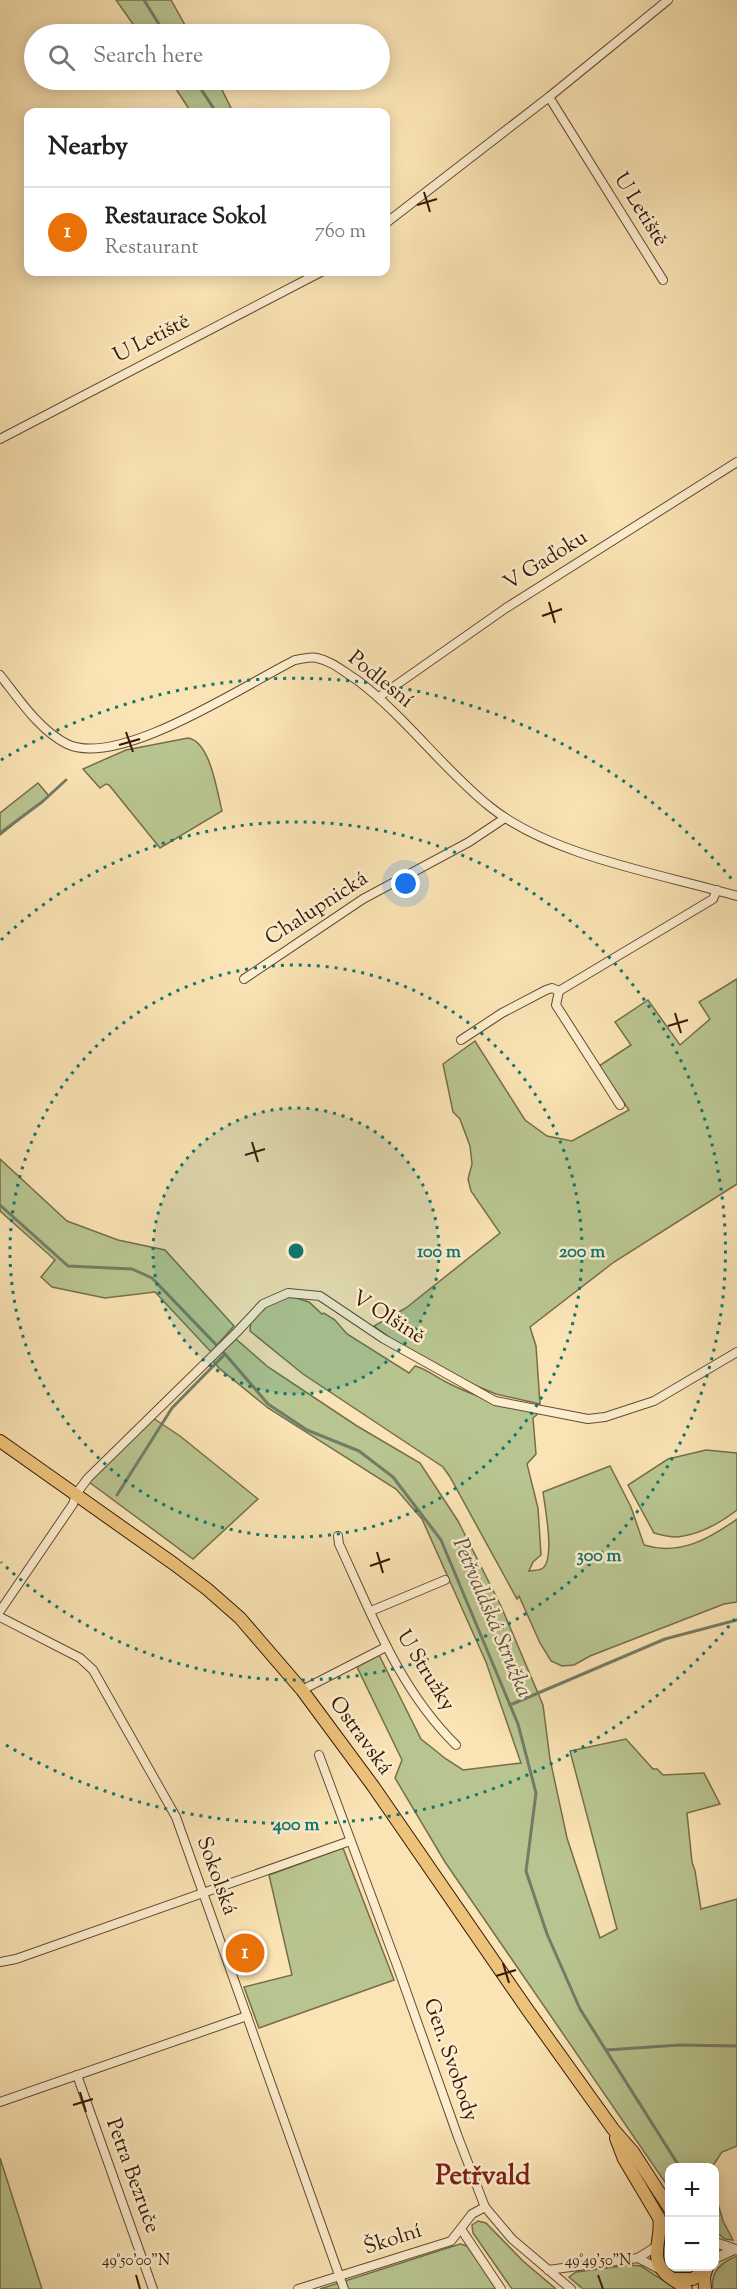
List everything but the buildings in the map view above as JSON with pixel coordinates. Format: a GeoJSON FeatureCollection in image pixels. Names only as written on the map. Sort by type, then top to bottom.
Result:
{"type":"FeatureCollection","features":[{"type":"Feature","properties":{"kind":"main road","name":"Ostravská"},"geometry":{"type":"LineString","coordinates":[[0,1441],[207,1589],[240,1618],[302,1690],[373,1786],[543,2032],[613,2129],[633,2152],[665,2203]]}},
{"type":"Feature","properties":{"kind":"main road","name":"Ostravská"},"geometry":{"type":"LineString","coordinates":[[613,2129],[624,2158],[659,2218],[661,2228],[658,2263],[662,2270]]}},
{"type":"Feature","properties":{"kind":"main road"},"geometry":{"type":"LineString","coordinates":[[658,2242],[665,2234]]}},
{"type":"Feature","properties":{"kind":"main road"},"geometry":{"type":"LineString","coordinates":[[662,2270],[686,2289]]}},
{"type":"Feature","properties":{"kind":"main road"},"geometry":{"type":"LineString","coordinates":[[676,2279],[693,2279],[702,2271]]}},
{"type":"Feature","properties":{"kind":"main road"},"geometry":{"type":"LineString","coordinates":[[705,2289],[704,2277],[707,2271]]}},
{"type":"Feature","properties":{"kind":"street"},"geometry":{"type":"LineString","coordinates":[[390,220],[549,97],[668,0]]}},
{"type":"Feature","properties":{"kind":"street","name":"U Letiště"},"geometry":{"type":"LineString","coordinates":[[549,97],[663,280]]}},
{"type":"Feature","properties":{"kind":"street","name":"U Letiště"},"geometry":{"type":"LineString","coordinates":[[0,439],[313,276]]}},
{"type":"Feature","properties":{"kind":"street","name":"V Gaďoku"},"geometry":{"type":"LineString","coordinates":[[379,697],[506,608],[737,462]]}},
{"type":"Feature","properties":{"kind":"street","name":"Podlesní"},"geometry":{"type":"LineString","coordinates":[[0,675],[49,733],[69,745],[89,748],[112,747],[154,734],[295,660],[315,657],[336,665],[379,697],[488,806],[515,825],[569,848],[634,869],[737,896]]}},
{"type":"Feature","properties":{"kind":"street","name":"Chalupnická"},"geometry":{"type":"LineString","coordinates":[[244,979],[363,899],[469,842],[505,818]]}},
{"type":"Feature","properties":{"kind":"street"},"geometry":{"type":"LineString","coordinates":[[620,1105],[556,1005],[559,991],[713,899],[717,890]]}},
{"type":"Feature","properties":{"kind":"street"},"geometry":{"type":"LineString","coordinates":[[461,1040],[502,1013],[546,990],[552,988],[559,991]]}},
{"type":"Feature","properties":{"kind":"street","name":"V Olšině"},"geometry":{"type":"LineString","coordinates":[[0,1611],[73,1504],[76,1494],[88,1478],[263,1304],[288,1293],[320,1296],[384,1339],[495,1401],[588,1419],[604,1417],[654,1401],[737,1352]]}},
{"type":"Feature","properties":{"kind":"street","name":"U Stružky"},"geometry":{"type":"LineString","coordinates":[[338,1536],[339,1544],[386,1647],[420,1705],[456,1745]]}},
{"type":"Feature","properties":{"kind":"street","name":"U Stružky"},"geometry":{"type":"LineString","coordinates":[[371,1611],[445,1580]]}},
{"type":"Feature","properties":{"kind":"street","name":"Sokolská"},"geometry":{"type":"LineString","coordinates":[[0,1617],[80,1658],[93,1670],[176,1817],[344,2289]]}},
{"type":"Feature","properties":{"kind":"street"},"geometry":{"type":"LineString","coordinates":[[302,1690],[386,1647]]}},
{"type":"Feature","properties":{"kind":"street","name":"Gen. Svobody"},"geometry":{"type":"LineString","coordinates":[[319,1755],[485,2207],[512,2239],[571,2289]]}},
{"type":"Feature","properties":{"kind":"street"},"geometry":{"type":"LineString","coordinates":[[0,1962],[16,1959],[350,1841]]}},
{"type":"Feature","properties":{"kind":"street"},"geometry":{"type":"LineString","coordinates":[[0,2102],[247,2016]]}},
{"type":"Feature","properties":{"kind":"street","name":"Petra Bezruče"},"geometry":{"type":"LineString","coordinates":[[76,2075],[153,2289]]}},
{"type":"Feature","properties":{"kind":"street","name":"Školní"},"geometry":{"type":"LineString","coordinates":[[298,2289],[451,2241],[472,2214],[485,2207]]}},
{"type":"Feature","properties":{"kind":"street"},"geometry":{"type":"LineString","coordinates":[[461,2229],[501,2289]]}},
{"type":"Feature","properties":{"kind":"street"},"geometry":{"type":"LineString","coordinates":[[548,2270],[638,2258],[658,2242]]}},
{"type":"Feature","properties":{"kind":"street"},"geometry":{"type":"LineString","coordinates":[[719,2244],[735,2250]]}},
{"type":"Feature","properties":{"kind":"street"},"geometry":{"type":"LineString","coordinates":[[719,2259],[735,2250]]}},
{"type":"Feature","properties":{"kind":"street"},"geometry":{"type":"LineString","coordinates":[[638,2258],[662,2270]]}},
{"type":"Feature","properties":{"kind":"green space"},"geometry":{"type":"Polygon","coordinates":[[[116,0],[171,0],[184,24],[133,24],[116,0]]]}},
{"type":"Feature","properties":{"kind":"green space"},"geometry":{"type":"Polygon","coordinates":[[[177,90],[222,90],[231,108],[188,108],[177,90]]]}},
{"type":"Feature","properties":{"kind":"green space"},"geometry":{"type":"Polygon","coordinates":[[[188,738],[196,741],[207,757],[222,811],[160,848],[109,785],[106,784],[100,788],[83,769],[126,750],[188,738]]]}},
{"type":"Feature","properties":{"kind":"green space"},"geometry":{"type":"Polygon","coordinates":[[[38,783],[49,796],[0,835],[0,813],[38,783]]]}},
{"type":"Feature","properties":{"kind":"green space"},"geometry":{"type":"Polygon","coordinates":[[[737,979],[737,1184],[614,1262],[530,1327],[536,1346],[540,1404],[496,1394],[428,1366],[374,1326],[406,1308],[500,1233],[471,1191],[468,1179],[472,1164],[470,1146],[460,1119],[453,1112],[443,1064],[475,1041],[525,1120],[547,1136],[572,1141],[629,1110],[599,1066],[631,1045],[615,1022],[648,1000],[680,1045],[710,1019],[699,1002],[737,979]]]}},
{"type":"Feature","properties":{"kind":"green space"},"geometry":{"type":"Polygon","coordinates":[[[0,1159],[67,1221],[118,1240],[165,1250],[234,1326],[211,1352],[155,1292],[105,1298],[52,1287],[41,1277],[55,1260],[0,1211],[0,1159]]]}},
{"type":"Feature","properties":{"kind":"green space"},"geometry":{"type":"Polygon","coordinates":[[[290,1296],[309,1302],[322,1314],[335,1320],[347,1334],[409,1373],[415,1366],[481,1397],[507,1405],[541,1411],[533,1418],[536,1454],[527,1464],[538,1508],[541,1555],[533,1562],[529,1571],[543,1568],[547,1562],[549,1544],[543,1492],[610,1466],[631,1507],[644,1545],[669,1548],[693,1544],[737,1519],[737,1602],[724,1604],[590,1656],[574,1665],[562,1666],[551,1661],[540,1643],[519,1596],[517,1599],[443,1467],[303,1374],[250,1331],[251,1318],[268,1304],[290,1296]]]}},
{"type":"Feature","properties":{"kind":"green space"},"geometry":{"type":"Polygon","coordinates":[[[236,1339],[268,1367],[357,1426],[420,1463],[458,1521],[501,1606],[543,1705],[550,1759],[567,1838],[600,1938],[617,1929],[570,1751],[626,1739],[653,1769],[657,1769],[663,1775],[704,1773],[720,1804],[687,1813],[692,1862],[701,1909],[737,1899],[737,2146],[722,2152],[715,2163],[665,2163],[665,2182],[445,1862],[395,1778],[402,1760],[357,1667],[379,1655],[421,1739],[446,1759],[463,1770],[521,1763],[486,1662],[422,1519],[396,1489],[268,1408],[213,1361],[236,1339]]]}},
{"type":"Feature","properties":{"kind":"green space"},"geometry":{"type":"Polygon","coordinates":[[[153,1418],[180,1436],[258,1499],[193,1559],[89,1482],[153,1418]]]}},
{"type":"Feature","properties":{"kind":"green space"},"geometry":{"type":"Polygon","coordinates":[[[706,1450],[737,1453],[737,1510],[717,1524],[694,1534],[677,1537],[654,1533],[628,1485],[668,1459],[706,1450]]]}},
{"type":"Feature","properties":{"kind":"green space"},"geometry":{"type":"Polygon","coordinates":[[[343,1848],[394,1980],[259,2028],[244,1987],[292,1975],[269,1875],[343,1848]]]}},
{"type":"Feature","properties":{"kind":"green space"},"geometry":{"type":"Polygon","coordinates":[[[0,2158],[42,2289],[0,2289],[0,2158]]]}},
{"type":"Feature","properties":{"kind":"green space"},"geometry":{"type":"Polygon","coordinates":[[[719,2208],[733,2240],[725,2239],[719,2234],[719,2208]]]}},
{"type":"Feature","properties":{"kind":"green space"},"geometry":{"type":"Polygon","coordinates":[[[478,2221],[486,2223],[523,2261],[556,2289],[512,2289],[473,2233],[472,2225],[478,2221]]]}},
{"type":"Feature","properties":{"kind":"green space"},"geometry":{"type":"Polygon","coordinates":[[[460,2244],[467,2246],[498,2289],[320,2289],[460,2244]]]}},
{"type":"Feature","properties":{"kind":"green space"},"geometry":{"type":"Polygon","coordinates":[[[665,2244],[665,2263],[662,2254],[665,2244]]]}},
{"type":"Feature","properties":{"kind":"green space"},"geometry":{"type":"Polygon","coordinates":[[[737,2256],[737,2289],[713,2289],[715,2272],[719,2271],[719,2267],[737,2256]]]}},
{"type":"Feature","properties":{"kind":"green space"},"geometry":{"type":"Polygon","coordinates":[[[630,2265],[641,2266],[676,2289],[583,2289],[569,2277],[576,2272],[630,2265]]]}},
{"type":"Feature","properties":{"kind":"green space"},"geometry":{"type":"Polygon","coordinates":[[[673,2271],[693,2271],[683,2274],[673,2271]]]}},
{"type":"Feature","properties":{"kind":"waterway"},"geometry":{"type":"LineString","coordinates":[[144,0],[159,24]]}},
{"type":"Feature","properties":{"kind":"waterway"},"geometry":{"type":"LineString","coordinates":[[202,90],[213,108]]}},
{"type":"Feature","properties":{"kind":"waterway"},"geometry":{"type":"LineString","coordinates":[[0,833],[42,802],[66,780]]}},
{"type":"Feature","properties":{"kind":"waterway","name":"Petřvaldská Stružka"},"geometry":{"type":"LineString","coordinates":[[0,1205],[68,1266],[132,1269],[152,1278],[225,1354],[268,1404],[307,1430],[359,1451],[393,1477],[441,1540],[518,1724],[536,1793],[526,1871],[547,1934],[580,2009],[677,2163]]}},
{"type":"Feature","properties":{"kind":"waterway"},"geometry":{"type":"LineString","coordinates":[[117,1495],[172,1408],[225,1354]]}},
{"type":"Feature","properties":{"kind":"waterway"},"geometry":{"type":"LineString","coordinates":[[510,1705],[665,1639],[737,1620]]}},
{"type":"Feature","properties":{"kind":"waterway"},"geometry":{"type":"LineString","coordinates":[[606,2050],[680,2045],[737,2046]]}},
{"type":"Feature","properties":{"kind":"place","name":"Restaurace Sokol"},"geometry":{"type":"Point","coordinates":[245,1953]}},
{"type":"Feature","properties":{"kind":"district","name":"Petřvald"},"geometry":{"type":"Point","coordinates":[483,2177]}}]}
